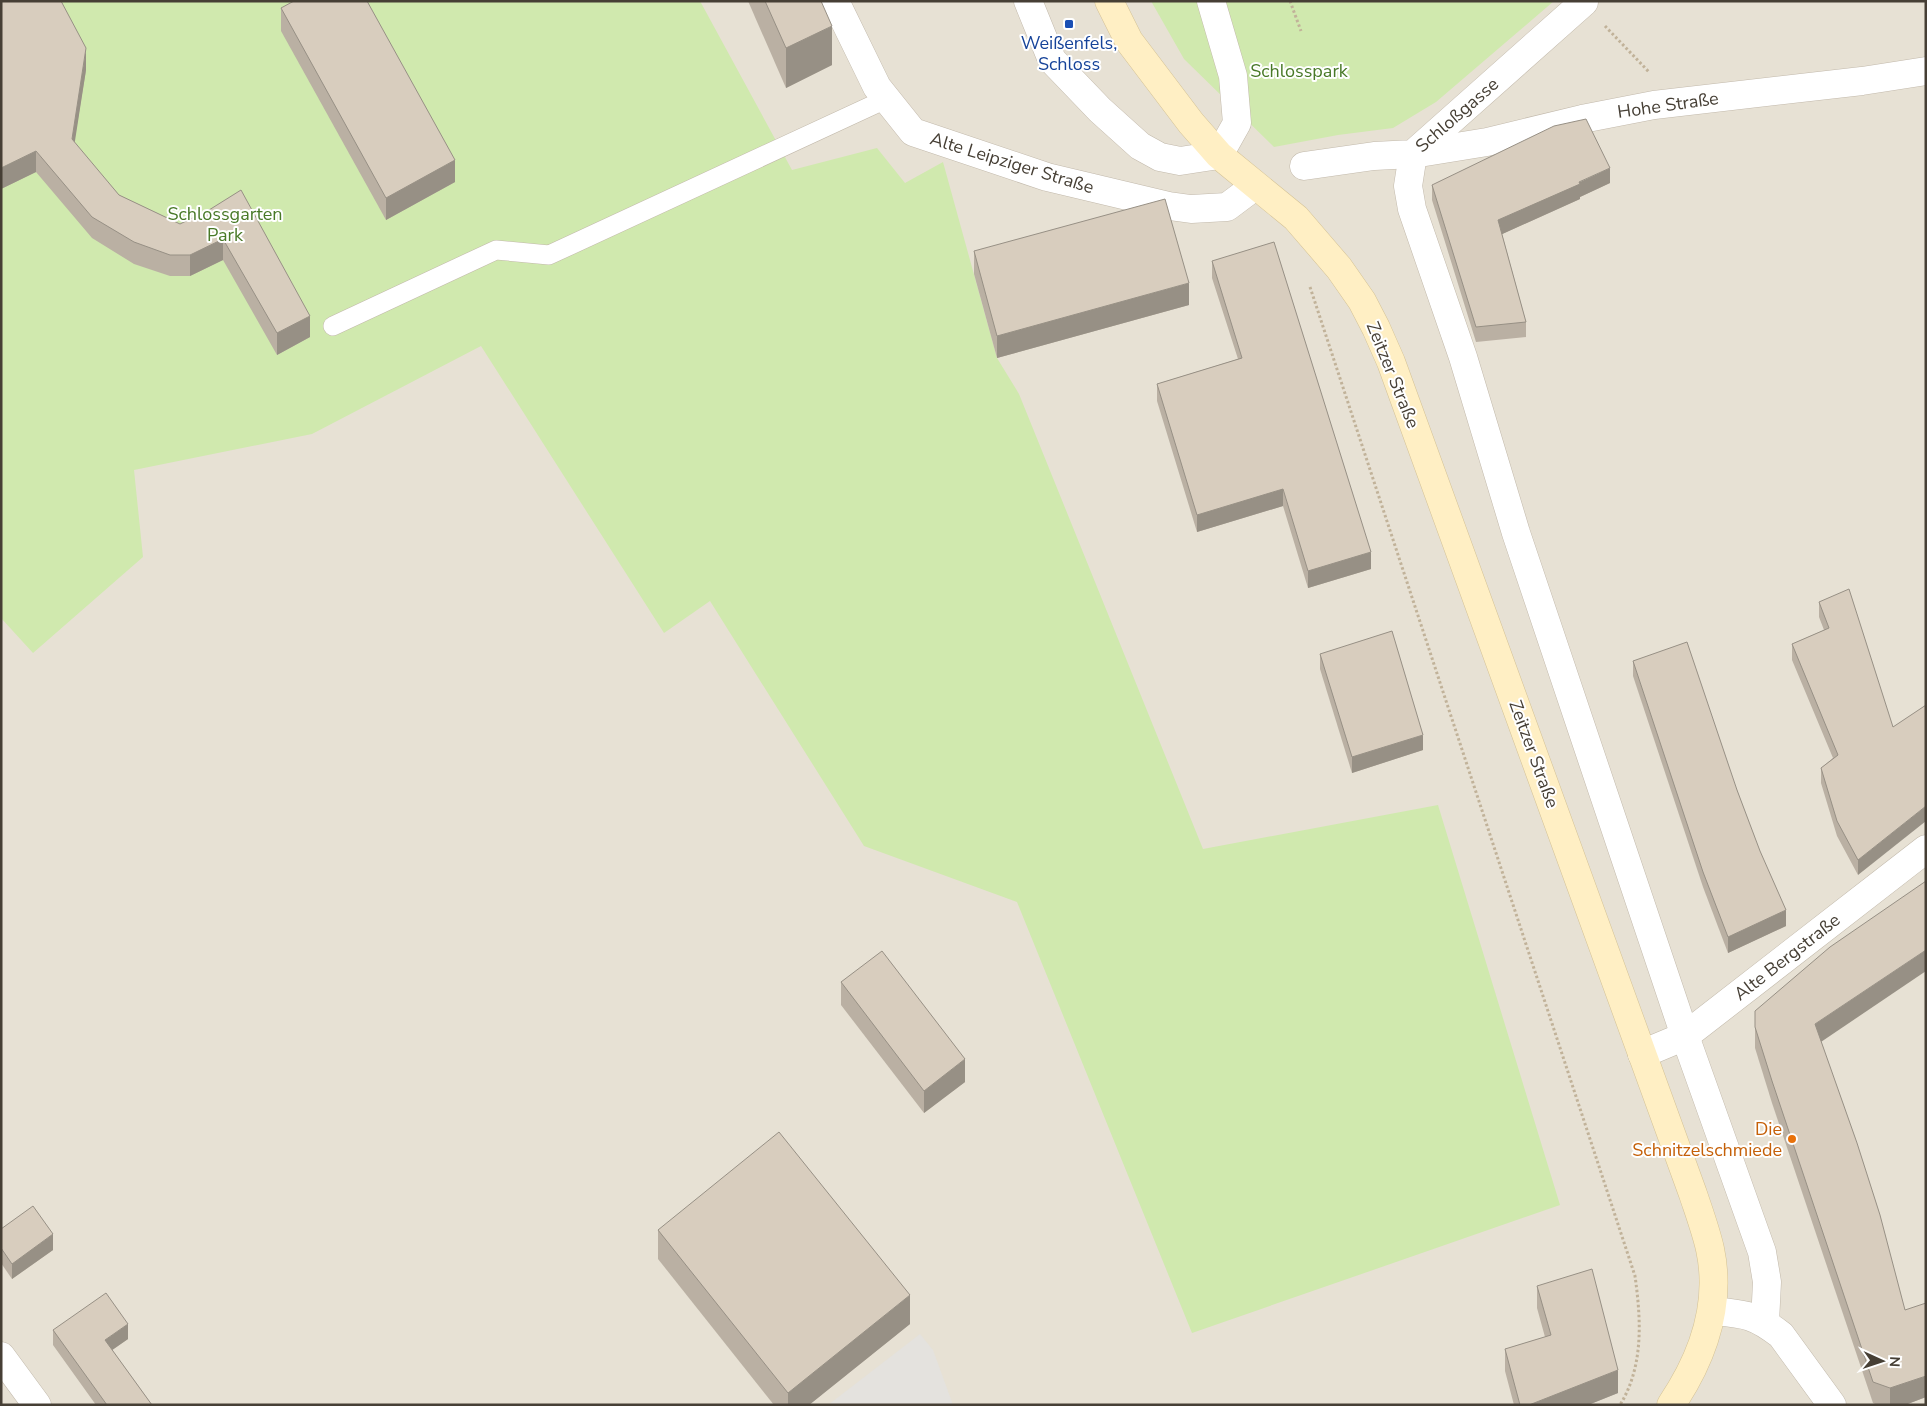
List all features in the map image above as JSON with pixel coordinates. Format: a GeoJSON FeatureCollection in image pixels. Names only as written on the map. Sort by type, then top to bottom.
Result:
{"type":"FeatureCollection","features":[{"type":"Feature","properties":{"kind":"main road","name":"Zeitzer Straße"},"geometry":{"type":"LineString","coordinates":[[1109,1],[1129,41],[1191,123],[1220,155],[1296,218],[1314,237],[1345,277],[1376,328],[1391,362],[1693,1194],[1710,1250],[1713,1272],[1712,1311],[1708,1332],[1685,1384],[1671,1405]]}},
{"type":"Feature","properties":{"kind":"street","name":"Alte Leipziger Straße"},"geometry":{"type":"LineString","coordinates":[[835,1],[877,87],[913,132],[1048,177],[1169,206],[1191,209],[1227,207],[1256,186]]}},
{"type":"Feature","properties":{"kind":"street"},"geometry":{"type":"LineString","coordinates":[[1028,1],[1052,60],[1100,110],[1140,146],[1160,157],[1180,161],[1220,155],[1237,124],[1233,76],[1211,1]]}},
{"type":"Feature","properties":{"kind":"street","name":"Schloßgasse"},"geometry":{"type":"LineString","coordinates":[[1304,166],[1374,156],[1413,154],[1584,2]]}},
{"type":"Feature","properties":{"kind":"street","name":"Hohe Straße"},"geometry":{"type":"LineString","coordinates":[[1413,154],[1487,142],[1582,119],[1654,105],[1862,81],[1926,71]]}},
{"type":"Feature","properties":{"kind":"street"},"geometry":{"type":"LineString","coordinates":[[1413,154],[1408,186],[1412,209],[1463,357],[1516,533],[1685,1036],[1762,1252],[1768,1282],[1765,1322]]}},
{"type":"Feature","properties":{"kind":"street","name":"Alte Bergstraße"},"geometry":{"type":"LineString","coordinates":[[1642,1054],[1685,1036],[1926,849]]}},
{"type":"Feature","properties":{"kind":"street"},"geometry":{"type":"LineString","coordinates":[[1712,1311],[1754,1316],[1765,1322],[1781,1335],[1832,1405]]}},
{"type":"Feature","properties":{"kind":"street"},"geometry":{"type":"LineString","coordinates":[[1,1356],[37,1405]]}},
{"type":"Feature","properties":{"kind":"lane"},"geometry":{"type":"LineString","coordinates":[[333,326],[496,250],[549,255],[886,99]]}},
{"type":"Feature","properties":{"kind":"path"},"geometry":{"type":"LineString","coordinates":[[1290,1],[1301,31]]}},
{"type":"Feature","properties":{"kind":"path"},"geometry":{"type":"LineString","coordinates":[[1584,2],[1652,76],[1654,105]]}},
{"type":"Feature","properties":{"kind":"path"},"geometry":{"type":"LineString","coordinates":[[1308,281],[1634,1276],[1640,1311],[1639,1345],[1634,1373],[1620,1405]]}},
{"type":"Feature","properties":{"kind":"shaded area"},"geometry":{"type":"Polygon","coordinates":[[[1,1],[1926,1],[1926,1405],[1,1405],[1,1]]]}},
{"type":"Feature","properties":{"kind":"shaded area"},"geometry":{"type":"Polygon","coordinates":[[[920,1334],[933,1350],[953,1405],[828,1405],[920,1334]]]}},
{"type":"Feature","properties":{"kind":"green space","name":"Schlossgarten Park"},"geometry":{"type":"Polygon","coordinates":[[[1,1],[700,1],[792,170],[877,148],[905,183],[943,162],[997,358],[1019,394],[1203,849],[1438,805],[1560,1205],[1192,1333],[1017,902],[864,846],[710,601],[664,633],[481,346],[312,434],[134,470],[143,557],[33,653],[1,618],[1,1]]]}},
{"type":"Feature","properties":{"kind":"green space","name":"Schlosspark"},"geometry":{"type":"Polygon","coordinates":[[[1151,1],[1554,1],[1436,102],[1393,128],[1338,135],[1274,147],[1184,59],[1151,1]]]}},
{"type":"Feature","properties":{"kind":"building"},"geometry":{"type":"Polygon","coordinates":[[[1,1],[61,1],[86,48],[72,139],[119,195],[180,224],[209,210],[241,190],[310,316],[277,333],[223,239],[190,255],[170,255],[134,242],[92,217],[36,151],[1,168],[1,1]]]}},
{"type":"Feature","properties":{"kind":"building"},"geometry":{"type":"Polygon","coordinates":[[[294,1],[367,1],[455,160],[386,198],[281,8],[294,1]]]}},
{"type":"Feature","properties":{"kind":"building"},"geometry":{"type":"Polygon","coordinates":[[[765,1],[821,1],[832,26],[786,48],[765,1]]]}},
{"type":"Feature","properties":{"kind":"building"},"geometry":{"type":"Polygon","coordinates":[[[1586,119],[1610,168],[1579,182],[1580,184],[1498,220],[1526,322],[1476,327],[1432,185],[1554,126],[1586,119]]]}},
{"type":"Feature","properties":{"kind":"building"},"geometry":{"type":"Polygon","coordinates":[[[1165,199],[1189,283],[997,336],[974,251],[1165,199]]]}},
{"type":"Feature","properties":{"kind":"building"},"geometry":{"type":"Polygon","coordinates":[[[1274,242],[1371,552],[1308,571],[1283,489],[1197,515],[1157,384],[1242,358],[1212,261],[1274,242]]]}},
{"type":"Feature","properties":{"kind":"building"},"geometry":{"type":"Polygon","coordinates":[[[1849,589],[1893,727],[1926,705],[1926,806],[1858,860],[1837,821],[1821,768],[1838,755],[1792,644],[1829,628],[1819,602],[1849,589]]]}},
{"type":"Feature","properties":{"kind":"building"},"geometry":{"type":"Polygon","coordinates":[[[1392,631],[1423,735],[1352,757],[1320,654],[1392,631]]]}},
{"type":"Feature","properties":{"kind":"building"},"geometry":{"type":"Polygon","coordinates":[[[1687,642],[1737,790],[1760,851],[1786,910],[1728,937],[1703,872],[1633,661],[1687,642]]]}},
{"type":"Feature","properties":{"kind":"building"},"geometry":{"type":"Polygon","coordinates":[[[1926,881],[1926,950],[1815,1024],[1880,1215],[1905,1310],[1926,1303],[1926,1376],[1890,1388],[1873,1382],[1772,1081],[1755,1027],[1755,1011],[1830,947],[1926,881]]]}},
{"type":"Feature","properties":{"kind":"building"},"geometry":{"type":"Polygon","coordinates":[[[882,951],[965,1059],[924,1091],[841,982],[882,951]]]}},
{"type":"Feature","properties":{"kind":"building"},"geometry":{"type":"Polygon","coordinates":[[[779,1132],[910,1295],[788,1393],[658,1230],[779,1132]]]}},
{"type":"Feature","properties":{"kind":"building"},"geometry":{"type":"Polygon","coordinates":[[[33,1206],[53,1234],[12,1264],[1,1248],[1,1229],[33,1206]]]}},
{"type":"Feature","properties":{"kind":"building"},"geometry":{"type":"Polygon","coordinates":[[[1592,1269],[1618,1370],[1529,1405],[1520,1405],[1505,1349],[1551,1335],[1537,1286],[1592,1269]]]}},
{"type":"Feature","properties":{"kind":"building"},"geometry":{"type":"Polygon","coordinates":[[[106,1293],[128,1324],[105,1340],[152,1405],[107,1405],[53,1330],[106,1293]]]}},
{"type":"Feature","properties":{"kind":"place","name":"Weißenfels, Schloss"},"geometry":{"type":"Point","coordinates":[1069,24]}},
{"type":"Feature","properties":{"kind":"place","name":"Die Schnitzelschmiede"},"geometry":{"type":"Point","coordinates":[1792,1139]}}]}
